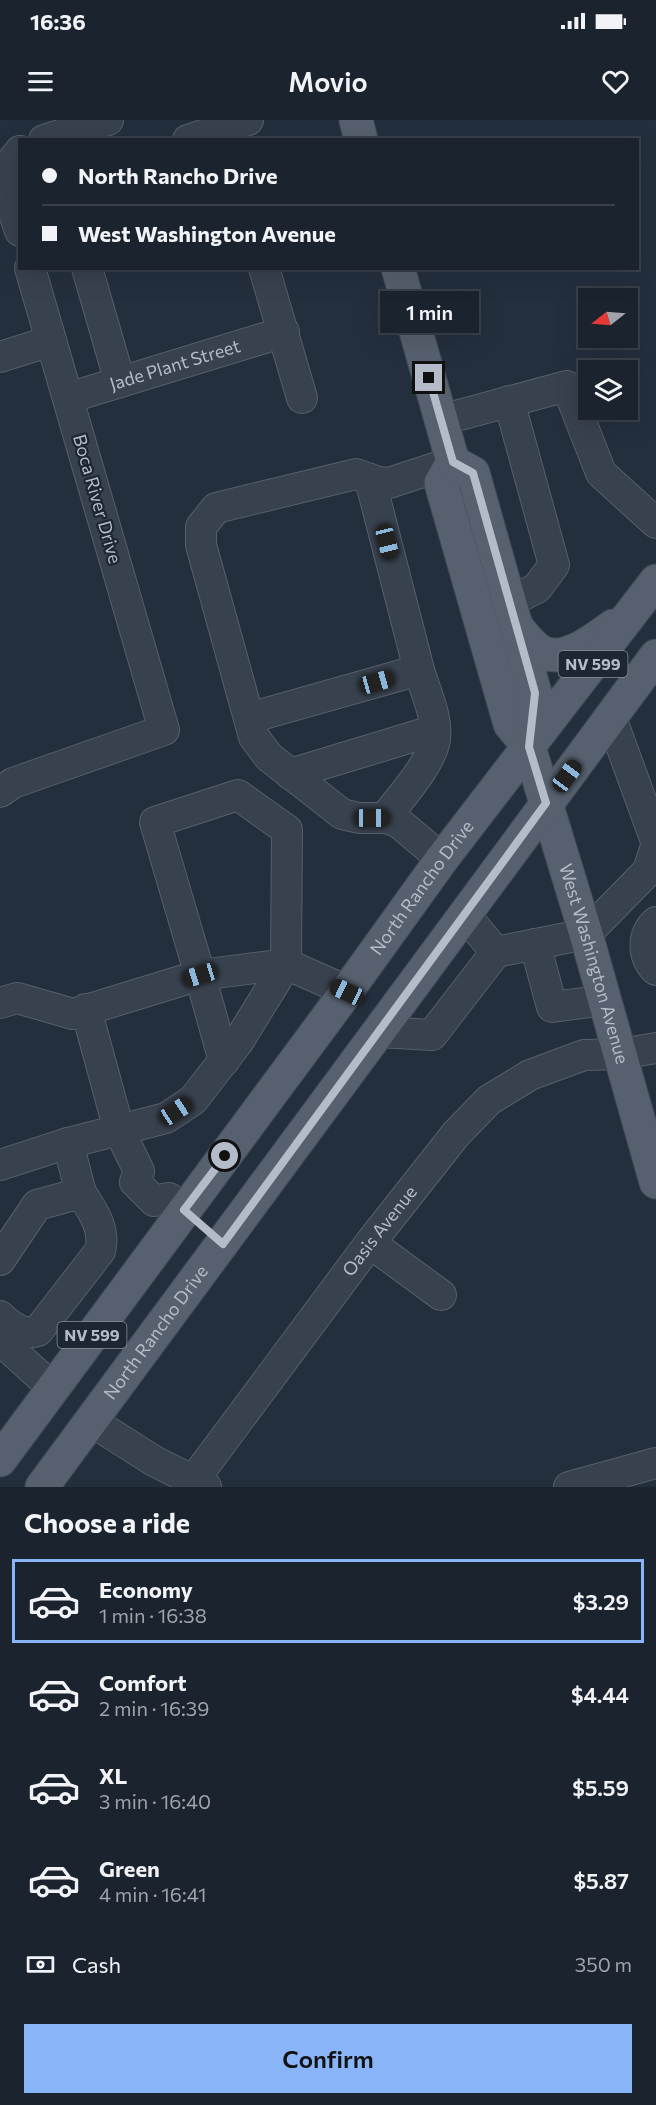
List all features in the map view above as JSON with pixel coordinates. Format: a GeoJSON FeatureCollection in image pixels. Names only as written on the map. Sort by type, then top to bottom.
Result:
{"type":"FeatureCollection","features":[{"type":"Feature","properties":{"kind":"main road"},"geometry":{"type":"LineString","coordinates":[[356,120],[361,138]]}},
{"type":"Feature","properties":{"kind":"main road"},"geometry":{"type":"LineString","coordinates":[[399,270],[453,462]]}},
{"type":"Feature","properties":{"kind":"main road","name":"West Washington Avenue"},"geometry":{"type":"LineString","coordinates":[[529,747],[535,693],[473,473],[453,462],[441,483],[510,724],[529,747],[656,1182]]}},
{"type":"Feature","properties":{"kind":"main road","name":"North Rancho Drive"},"geometry":{"type":"LineString","coordinates":[[0,1460],[52,1388],[177,1204],[347,992],[442,859],[656,581]]}},
{"type":"Feature","properties":{"kind":"main road"},"geometry":{"type":"LineString","coordinates":[[513,614],[532,645],[543,653],[556,655],[590,642],[630,615]]}},
{"type":"Feature","properties":{"kind":"main road","name":"North Rancho Drive"},"geometry":{"type":"LineString","coordinates":[[42,1487],[656,656]]}},
{"type":"Feature","properties":{"kind":"main road"},"geometry":{"type":"LineString","coordinates":[[177,1204],[223,1244]]}},
{"type":"Feature","properties":{"kind":"street"},"geometry":{"type":"LineString","coordinates":[[50,138],[107,120],[112,138]]}},
{"type":"Feature","properties":{"kind":"street"},"geometry":{"type":"LineString","coordinates":[[194,138],[248,120]]}},
{"type":"Feature","properties":{"kind":"street"},"geometry":{"type":"LineString","coordinates":[[18,155],[7,176],[18,223]]}},
{"type":"Feature","properties":{"kind":"street","name":"Boca River Drive"},"geometry":{"type":"LineString","coordinates":[[0,792],[13,783],[164,730],[31,270]]}},
{"type":"Feature","properties":{"kind":"street"},"geometry":{"type":"LineString","coordinates":[[88,270],[120,382]]}},
{"type":"Feature","properties":{"kind":"street"},"geometry":{"type":"LineString","coordinates":[[265,270],[302,398]]}},
{"type":"Feature","properties":{"kind":"street","name":"Jade Plant Street"},"geometry":{"type":"LineString","coordinates":[[68,398],[284,332]]}},
{"type":"Feature","properties":{"kind":"street"},"geometry":{"type":"LineString","coordinates":[[0,357],[51,341]]}},
{"type":"Feature","properties":{"kind":"street"},"geometry":{"type":"LineString","coordinates":[[441,420],[567,386],[601,473],[656,523]]}},
{"type":"Feature","properties":{"kind":"street"},"geometry":{"type":"LineString","coordinates":[[509,401],[554,565],[513,614]]}},
{"type":"Feature","properties":{"kind":"street"},"geometry":{"type":"LineString","coordinates":[[442,859],[398,822],[385,818],[359,818],[342,814],[269,757],[254,737],[201,545],[201,526],[216,508],[356,474],[389,483],[453,462]]}},
{"type":"Feature","properties":{"kind":"street"},"geometry":{"type":"LineString","coordinates":[[370,478],[435,730],[435,738],[428,759],[385,818]]}},
{"type":"Feature","properties":{"kind":"street"},"geometry":{"type":"LineString","coordinates":[[249,718],[419,670]]}},
{"type":"Feature","properties":{"kind":"street"},"geometry":{"type":"LineString","coordinates":[[378,1032],[432,1035],[496,952],[585,934],[648,871],[656,843],[611,718]]}},
{"type":"Feature","properties":{"kind":"street"},"geometry":{"type":"LineString","coordinates":[[291,774],[435,730]]}},
{"type":"Feature","properties":{"kind":"street"},"geometry":{"type":"LineString","coordinates":[[0,1166],[68,1143],[166,1118],[193,1101],[224,1062],[238,1042],[286,964],[287,830],[238,795],[155,822],[224,1062]]}},
{"type":"Feature","properties":{"kind":"street"},"geometry":{"type":"LineString","coordinates":[[464,914],[496,952]]}},
{"type":"Feature","properties":{"kind":"street"},"geometry":{"type":"LineString","coordinates":[[656,922],[647,930],[645,948],[650,965],[656,970]]}},
{"type":"Feature","properties":{"kind":"street"},"geometry":{"type":"LineString","coordinates":[[536,944],[552,1007],[604,1000]]}},
{"type":"Feature","properties":{"kind":"street"},"geometry":{"type":"LineString","coordinates":[[0,1003],[17,998],[73,1014],[200,975],[286,964],[347,992]]}},
{"type":"Feature","properties":{"kind":"street"},"geometry":{"type":"LineString","coordinates":[[86,1009],[119,1130],[139,1171],[135,1182],[154,1201],[177,1204]]}},
{"type":"Feature","properties":{"kind":"street","name":"Oasis Avenue"},"geometry":{"type":"LineString","coordinates":[[200,1484],[370,1243],[456,1134],[489,1100],[530,1075],[584,1055],[620,1054],[656,1048]]}},
{"type":"Feature","properties":{"kind":"street"},"geometry":{"type":"LineString","coordinates":[[0,1316],[8,1324],[23,1332],[31,1334],[38,1331],[100,1251],[103,1242],[99,1224],[81,1193],[68,1143]]}},
{"type":"Feature","properties":{"kind":"street"},"geometry":{"type":"LineString","coordinates":[[0,1260],[37,1205],[81,1193]]}},
{"type":"Feature","properties":{"kind":"street"},"geometry":{"type":"LineString","coordinates":[[370,1243],[441,1295]]}},
{"type":"Feature","properties":{"kind":"street"},"geometry":{"type":"LineString","coordinates":[[0,1340],[52,1388]]}},
{"type":"Feature","properties":{"kind":"street"},"geometry":{"type":"LineString","coordinates":[[91,1421],[154,1461],[200,1484]]}},
{"type":"Feature","properties":{"kind":"street"},"geometry":{"type":"LineString","coordinates":[[569,1487],[656,1464]]}},
{"type":"Feature","properties":{"kind":"route"},"geometry":{"type":"LineString","coordinates":[[225,1156],[184,1210],[223,1244],[546,803],[529,747],[535,693],[529,671],[473,473],[453,462],[429,378]]}}]}
